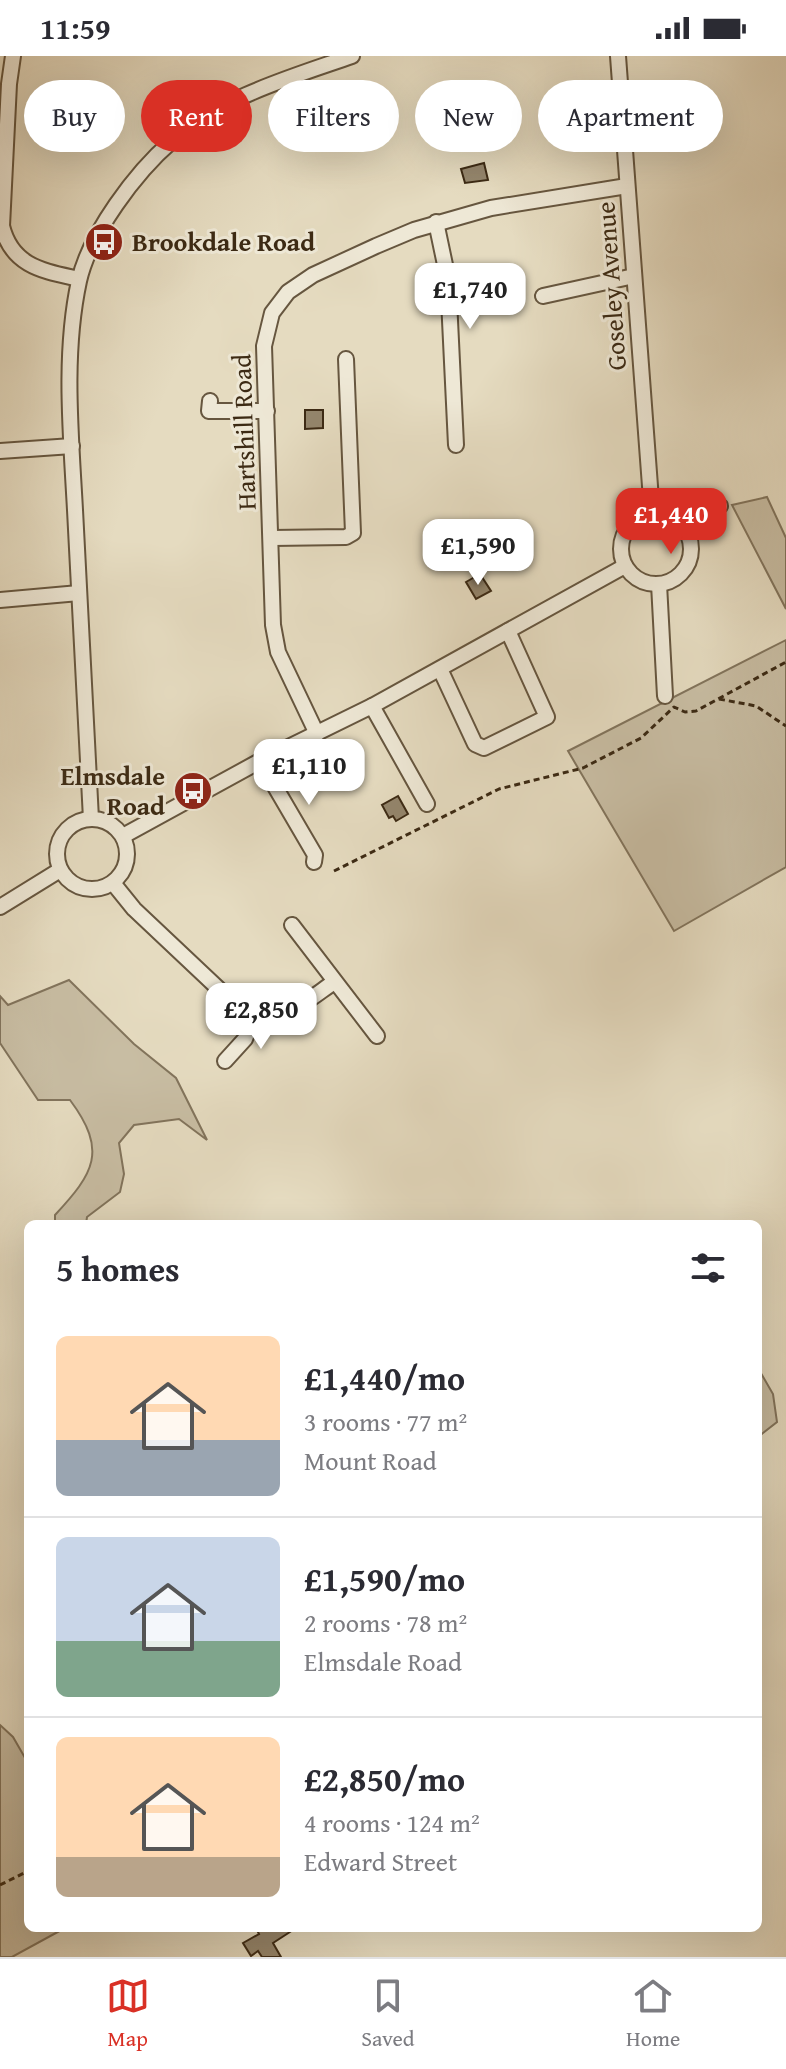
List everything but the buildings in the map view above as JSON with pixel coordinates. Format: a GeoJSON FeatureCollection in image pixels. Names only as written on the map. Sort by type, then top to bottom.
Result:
{"type":"FeatureCollection","features":[{"type":"Feature","properties":{"kind":"street"},"geometry":{"type":"LineString","coordinates":[[13,56],[2,226],[5,238],[19,259],[30,266],[79,279]]}},
{"type":"Feature","properties":{"kind":"street"},"geometry":{"type":"LineString","coordinates":[[91,819],[72,446],[70,346],[79,279],[86,260],[127,190],[174,138],[256,91],[352,56]]}},
{"type":"Feature","properties":{"kind":"street","name":"Goseley Avenue"},"geometry":{"type":"LineString","coordinates":[[618,56],[652,513]]}},
{"type":"Feature","properties":{"kind":"street","name":"Hartshill Road"},"geometry":{"type":"LineString","coordinates":[[317,734],[278,652],[271,597],[265,333],[272,313],[288,292],[305,279],[436,222],[491,208],[627,186]]}},
{"type":"Feature","properties":{"kind":"street"},"geometry":{"type":"LineString","coordinates":[[436,222],[448,279],[456,445]]}},
{"type":"Feature","properties":{"kind":"street"},"geometry":{"type":"LineString","coordinates":[[543,296],[634,276]]}},
{"type":"Feature","properties":{"kind":"street"},"geometry":{"type":"LineString","coordinates":[[272,538],[346,537],[353,533],[346,359]]}},
{"type":"Feature","properties":{"kind":"street"},"geometry":{"type":"LineString","coordinates":[[210,401],[209,411],[267,411]]}},
{"type":"Feature","properties":{"kind":"street"},"geometry":{"type":"LineString","coordinates":[[0,451],[72,446]]}},
{"type":"Feature","properties":{"kind":"street"},"geometry":{"type":"LineString","coordinates":[[685,527],[720,506]]}},
{"type":"Feature","properties":{"kind":"street"},"geometry":{"type":"LineString","coordinates":[[652,513],[670,516],[685,527],[691,541],[692,556],[685,570],[673,580],[659,584],[645,583],[634,576],[625,566],[621,553],[622,539],[628,527],[652,513]]}},
{"type":"Feature","properties":{"kind":"street"},"geometry":{"type":"LineString","coordinates":[[123,836],[260,761],[372,706],[625,566]]}},
{"type":"Feature","properties":{"kind":"street"},"geometry":{"type":"LineString","coordinates":[[659,584],[665,696]]}},
{"type":"Feature","properties":{"kind":"street"},"geometry":{"type":"LineString","coordinates":[[0,600],[79,593]]}},
{"type":"Feature","properties":{"kind":"street"},"geometry":{"type":"LineString","coordinates":[[440,669],[475,744],[484,748],[547,717],[508,631]]}},
{"type":"Feature","properties":{"kind":"street"},"geometry":{"type":"LineString","coordinates":[[372,706],[427,804]]}},
{"type":"Feature","properties":{"kind":"street"},"geometry":{"type":"LineString","coordinates":[[260,761],[315,855],[314,862]]}},
{"type":"Feature","properties":{"kind":"street"},"geometry":{"type":"LineString","coordinates":[[91,819],[103,821],[123,836],[127,862],[113,883],[90,890],[78,887],[60,870],[56,853],[61,836],[74,824],[91,819]]}},
{"type":"Feature","properties":{"kind":"street"},"geometry":{"type":"LineString","coordinates":[[0,907],[60,870]]}},
{"type":"Feature","properties":{"kind":"street"},"geometry":{"type":"LineString","coordinates":[[113,883],[134,909],[239,1008],[254,1015],[290,1013],[334,982]]}},
{"type":"Feature","properties":{"kind":"street"},"geometry":{"type":"LineString","coordinates":[[292,925],[377,1036]]}},
{"type":"Feature","properties":{"kind":"street"},"geometry":{"type":"LineString","coordinates":[[225,1061],[245,1039],[254,1015]]}},
{"type":"Feature","properties":{"kind":"path"},"geometry":{"type":"LineString","coordinates":[[334,871],[499,789],[583,768],[641,738],[674,707],[685,712],[696,711],[786,662]]}},
{"type":"Feature","properties":{"kind":"path"},"geometry":{"type":"LineString","coordinates":[[719,699],[756,706],[786,726]]}},
{"type":"Feature","properties":{"kind":"path"},"geometry":{"type":"LineString","coordinates":[[0,1885],[24,1873]]}},
{"type":"Feature","properties":{"kind":"shaded area"},"geometry":{"type":"Polygon","coordinates":[[[767,497],[786,538],[786,609],[732,505],[767,497]]]}},
{"type":"Feature","properties":{"kind":"shaded area"},"geometry":{"type":"Polygon","coordinates":[[[786,640],[786,867],[674,931],[568,751],[786,640]]]}},
{"type":"Feature","properties":{"kind":"shaded area"},"geometry":{"type":"Polygon","coordinates":[[[69,980],[134,1044],[176,1078],[207,1140],[179,1119],[134,1125],[119,1143],[124,1174],[120,1192],[87,1220],[55,1220],[55,1215],[87,1174],[92,1148],[89,1134],[70,1100],[38,1100],[0,1043],[0,996],[8,1005],[69,980]]]}},
{"type":"Feature","properties":{"kind":"shaded area"},"geometry":{"type":"Polygon","coordinates":[[[762,1375],[773,1394],[777,1422],[762,1434],[762,1375]]]}},
{"type":"Feature","properties":{"kind":"shaded area"},"geometry":{"type":"Polygon","coordinates":[[[0,1725],[13,1737],[24,1756],[24,1932],[58,1932],[12,1957],[0,1957],[0,1725]]]}},
{"type":"Feature","properties":{"kind":"place","name":"Brookdale Road"},"geometry":{"type":"Point","coordinates":[104,242]}},
{"type":"Feature","properties":{"kind":"place","name":"Elmsdale Road"},"geometry":{"type":"Point","coordinates":[193,791]}}]}
